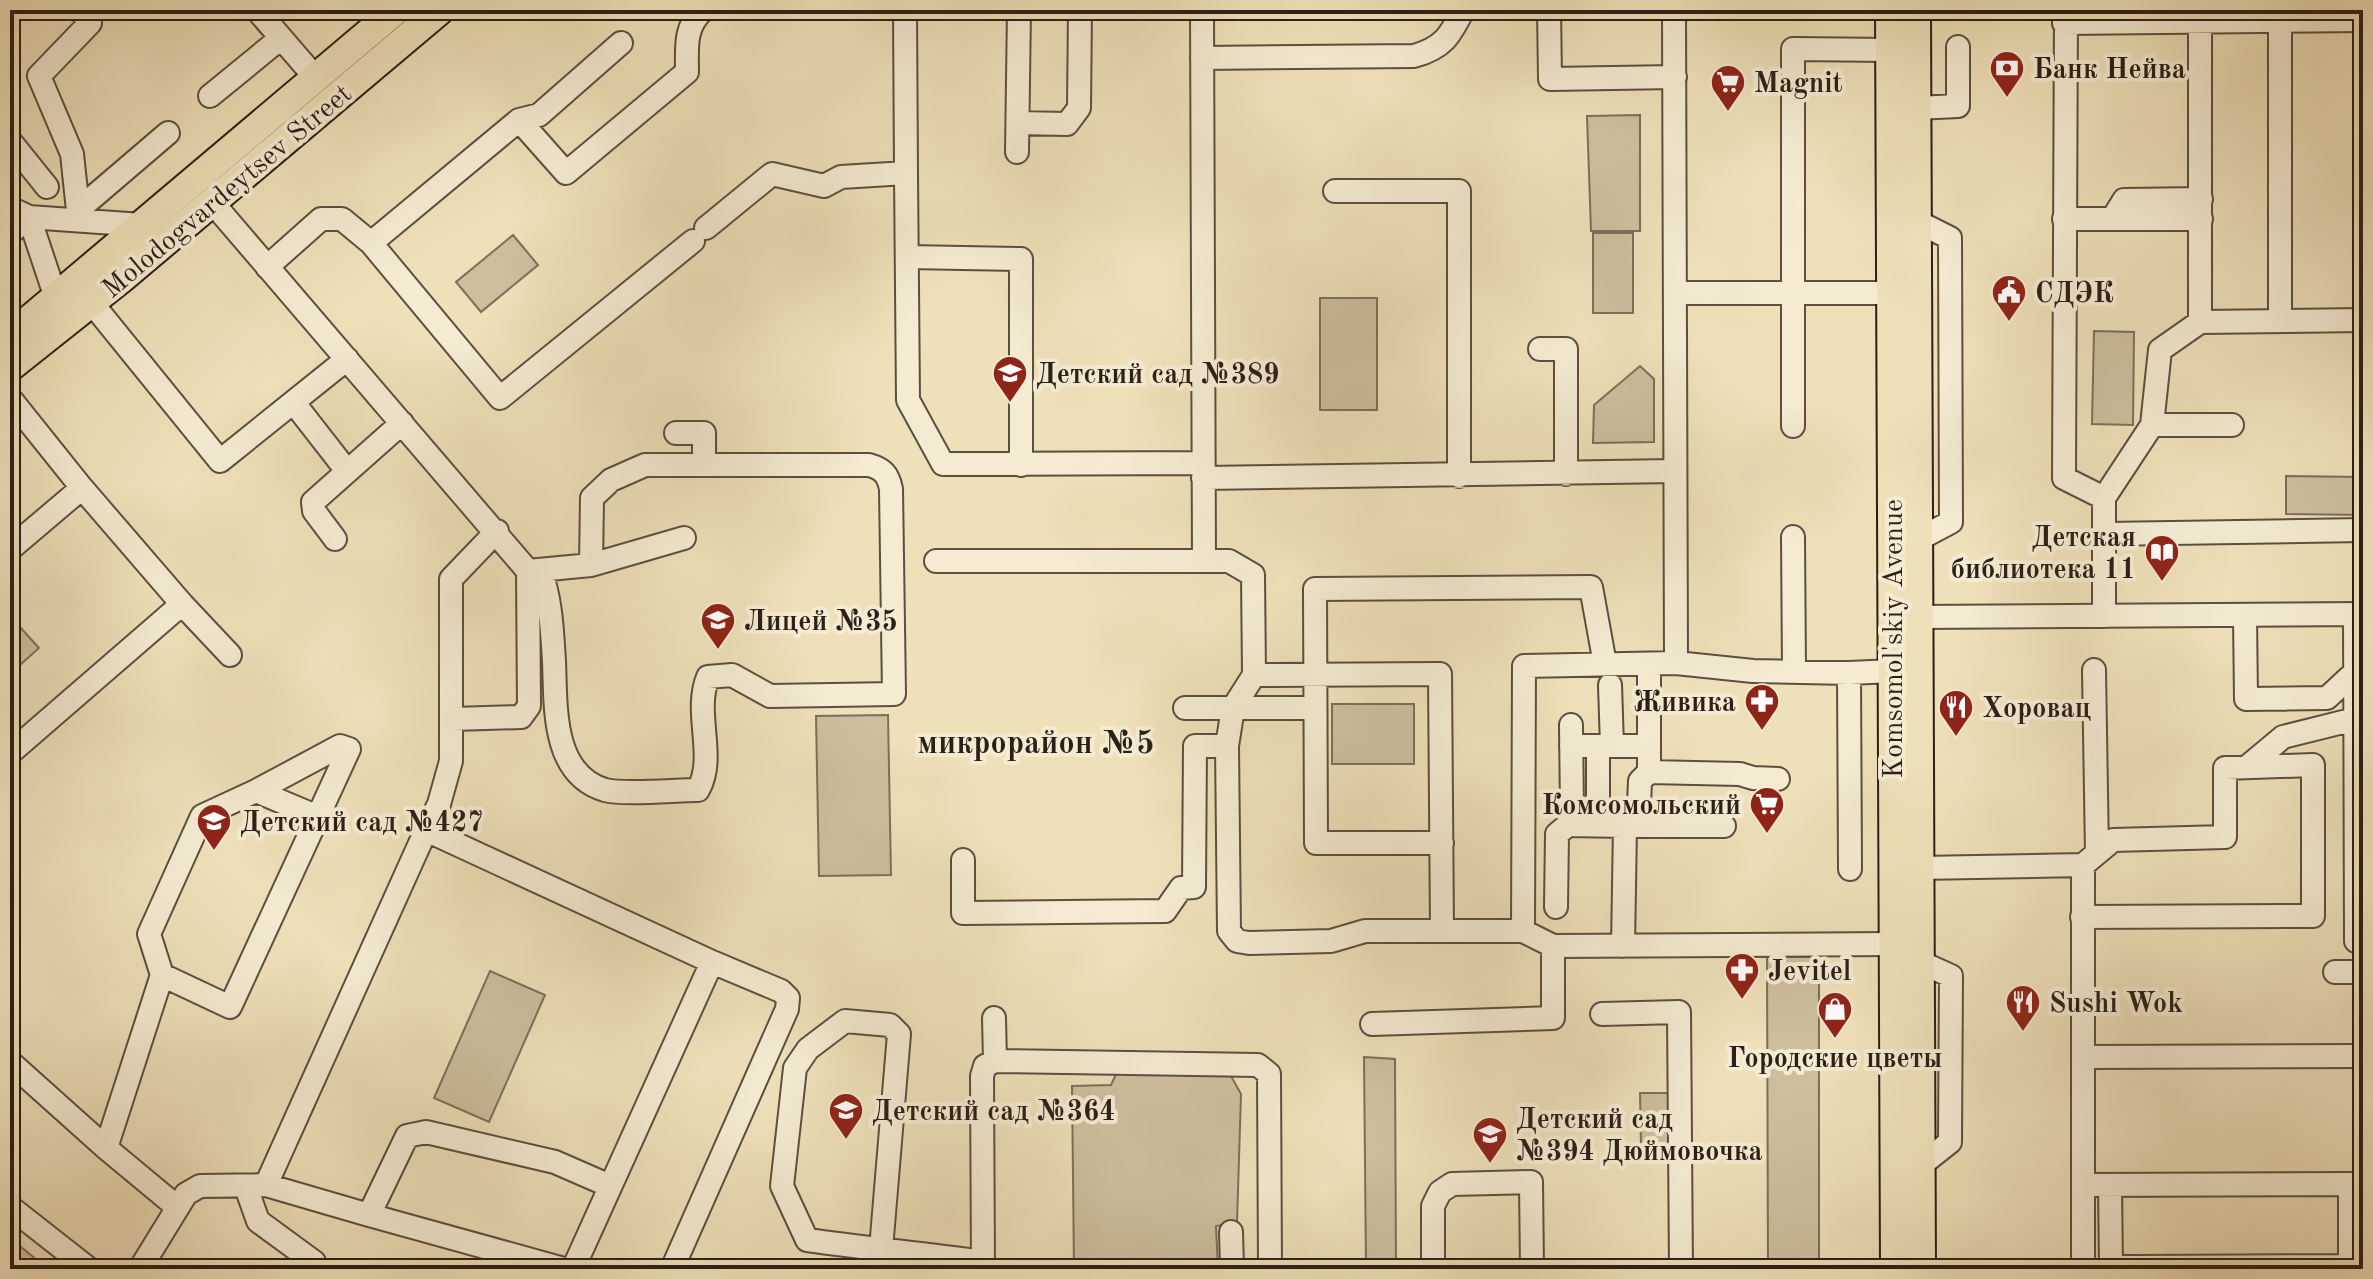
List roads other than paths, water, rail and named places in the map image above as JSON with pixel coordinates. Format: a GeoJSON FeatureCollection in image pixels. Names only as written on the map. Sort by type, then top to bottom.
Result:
{"type":"FeatureCollection","features":[{"type":"Feature","properties":{"kind":"main road","name":"Molodogvardeytsev Street"},"geometry":{"type":"LineString","coordinates":[[10,367],[73,294],[142,225],[314,76],[396,10]]}},
{"type":"Feature","properties":{"kind":"main road","name":"Molodogvardeytsev Street"},"geometry":{"type":"LineString","coordinates":[[10,336],[212,202],[440,10]]}},
{"type":"Feature","properties":{"kind":"main road","name":"Komsomol'skiy Avenue"},"geometry":{"type":"LineString","coordinates":[[1890,10],[1890,293],[1905,671],[1919,868],[1921,1269]]}},
{"type":"Feature","properties":{"kind":"main road","name":"Komsomol'skiy Avenue"},"geometry":{"type":"LineString","coordinates":[[1895,1269],[1893,780],[1905,671],[1917,617],[1916,10]]}},
{"type":"Feature","properties":{"kind":"main road"},"geometry":{"type":"LineString","coordinates":[[1893,780],[1901,799],[1901,875],[1906,880],[1913,880],[1919,868]]}},
{"type":"Feature","properties":{"kind":"main road"},"geometry":{"type":"LineString","coordinates":[[1893,944],[1902,931],[1909,933],[1912,939],[1912,996],[1920,1025]]}},
{"type":"Feature","properties":{"kind":"lane"},"geometry":{"type":"LineString","coordinates":[[79,215],[72,154],[39,76],[90,23],[80,10]]}},
{"type":"Feature","properties":{"kind":"lane"},"geometry":{"type":"LineString","coordinates":[[257,10],[314,76]]}},
{"type":"Feature","properties":{"kind":"lane"},"geometry":{"type":"LineString","coordinates":[[519,120],[566,173],[687,72],[687,38],[691,20],[703,10]]}},
{"type":"Feature","properties":{"kind":"lane"},"geometry":{"type":"LineString","coordinates":[[905,10],[908,400],[943,464],[1459,476],[1675,471]]}},
{"type":"Feature","properties":{"kind":"lane"},"geometry":{"type":"LineString","coordinates":[[1017,152],[1019,10]]}},
{"type":"Feature","properties":{"kind":"lane"},"geometry":{"type":"LineString","coordinates":[[1018,123],[1067,124],[1079,108],[1080,10]]}},
{"type":"Feature","properties":{"kind":"lane"},"geometry":{"type":"LineString","coordinates":[[1202,10],[1204,561]]}},
{"type":"Feature","properties":{"kind":"lane"},"geometry":{"type":"LineString","coordinates":[[1202,58],[1414,56],[1442,44],[1463,10]]}},
{"type":"Feature","properties":{"kind":"lane"},"geometry":{"type":"LineString","coordinates":[[1549,10],[1550,79],[1675,77]]}},
{"type":"Feature","properties":{"kind":"lane"},"geometry":{"type":"LineString","coordinates":[[1674,10],[1676,663]]}},
{"type":"Feature","properties":{"kind":"lane"},"geometry":{"type":"LineString","coordinates":[[2104,498],[2064,478],[2065,16],[2200,22],[2363,20]]}},
{"type":"Feature","properties":{"kind":"lane"},"geometry":{"type":"LineString","coordinates":[[2280,21],[2280,321]]}},
{"type":"Feature","properties":{"kind":"lane"},"geometry":{"type":"LineString","coordinates":[[2200,22],[2200,322]]}},
{"type":"Feature","properties":{"kind":"lane"},"geometry":{"type":"LineString","coordinates":[[210,96],[281,38]]}},
{"type":"Feature","properties":{"kind":"lane"},"geometry":{"type":"LineString","coordinates":[[371,243],[519,120],[539,115],[621,43]]}},
{"type":"Feature","properties":{"kind":"lane"},"geometry":{"type":"LineString","coordinates":[[1916,108],[1958,106],[1958,47]]}},
{"type":"Feature","properties":{"kind":"lane"},"geometry":{"type":"LineString","coordinates":[[1793,426],[1793,49],[1890,50]]}},
{"type":"Feature","properties":{"kind":"lane"},"geometry":{"type":"LineString","coordinates":[[79,215],[168,133]]}},
{"type":"Feature","properties":{"kind":"lane"},"geometry":{"type":"LineString","coordinates":[[10,141],[47,187]]}},
{"type":"Feature","properties":{"kind":"lane"},"geometry":{"type":"LineString","coordinates":[[267,267],[321,219],[342,219],[371,243],[500,398],[772,174],[824,186],[841,177],[906,173]]}},
{"type":"Feature","properties":{"kind":"lane"},"geometry":{"type":"LineString","coordinates":[[1335,191],[1459,191],[1459,476]]}},
{"type":"Feature","properties":{"kind":"lane"},"geometry":{"type":"LineString","coordinates":[[212,202],[402,423],[534,570],[548,590],[555,716],[560,742],[588,783],[608,791],[698,790],[706,777],[702,692],[708,677],[732,675],[770,696],[894,694],[891,489],[889,477],[881,468],[869,465],[645,465],[611,480],[592,498],[591,565]]}},
{"type":"Feature","properties":{"kind":"lane"},"geometry":{"type":"LineString","coordinates":[[2064,219],[2113,218],[2201,209]]}},
{"type":"Feature","properties":{"kind":"lane"},"geometry":{"type":"LineString","coordinates":[[15,211],[79,215],[142,225]]}},
{"type":"Feature","properties":{"kind":"lane"},"geometry":{"type":"LineString","coordinates":[[15,211],[73,294],[220,461],[347,359]]}},
{"type":"Feature","properties":{"kind":"lane"},"geometry":{"type":"LineString","coordinates":[[10,233],[15,211]]}},
{"type":"Feature","properties":{"kind":"lane"},"geometry":{"type":"LineString","coordinates":[[908,257],[1021,259],[1021,465]]}},
{"type":"Feature","properties":{"kind":"lane"},"geometry":{"type":"LineString","coordinates":[[1675,293],[1890,293]]}},
{"type":"Feature","properties":{"kind":"lane"},"geometry":{"type":"LineString","coordinates":[[2104,616],[2104,498],[2152,425],[2160,350],[2200,322],[2363,320]]}},
{"type":"Feature","properties":{"kind":"lane"},"geometry":{"type":"LineString","coordinates":[[1540,349],[1566,349],[1566,474]]}},
{"type":"Feature","properties":{"kind":"lane"},"geometry":{"type":"LineString","coordinates":[[10,398],[82,488],[230,655]]}},
{"type":"Feature","properties":{"kind":"lane"},"geometry":{"type":"LineString","coordinates":[[294,403],[340,462]]}},
{"type":"Feature","properties":{"kind":"lane"},"geometry":{"type":"LineString","coordinates":[[335,539],[314,511],[313,502],[402,423]]}},
{"type":"Feature","properties":{"kind":"lane"},"geometry":{"type":"LineString","coordinates":[[2152,425],[2232,425]]}},
{"type":"Feature","properties":{"kind":"lane"},"geometry":{"type":"LineString","coordinates":[[676,433],[704,433],[704,465]]}},
{"type":"Feature","properties":{"kind":"lane"},"geometry":{"type":"LineString","coordinates":[[10,549],[82,488]]}},
{"type":"Feature","properties":{"kind":"lane"},"geometry":{"type":"LineString","coordinates":[[2104,534],[2363,530]]}},
{"type":"Feature","properties":{"kind":"lane"},"geometry":{"type":"LineString","coordinates":[[310,1269],[314,1262],[258,1221],[256,1186],[439,804],[451,761],[451,579],[497,531]]}},
{"type":"Feature","properties":{"kind":"lane"},"geometry":{"type":"LineString","coordinates":[[1793,537],[1794,671]]}},
{"type":"Feature","properties":{"kind":"lane"},"geometry":{"type":"LineString","coordinates":[[534,570],[591,565],[684,538]]}},
{"type":"Feature","properties":{"kind":"lane"},"geometry":{"type":"LineString","coordinates":[[936,561],[1229,561],[1253,575],[1254,675],[1233,708],[1227,746],[1229,931],[1237,941],[1331,941],[1365,931],[1523,931],[1553,946],[1893,944]]}},
{"type":"Feature","properties":{"kind":"lane"},"geometry":{"type":"LineString","coordinates":[[452,719],[521,717],[529,706],[534,570]]}},
{"type":"Feature","properties":{"kind":"lane"},"geometry":{"type":"LineString","coordinates":[[1442,843],[1316,843],[1315,589],[1591,587],[1607,674],[1605,746],[1598,813]]}},
{"type":"Feature","properties":{"kind":"lane"},"geometry":{"type":"LineString","coordinates":[[10,753],[182,604]]}},
{"type":"Feature","properties":{"kind":"lane"},"geometry":{"type":"LineString","coordinates":[[1917,617],[2359,614],[2355,672],[2356,941]]}},
{"type":"Feature","properties":{"kind":"lane"},"geometry":{"type":"LineString","coordinates":[[2245,616],[2246,699],[2327,698],[2355,672]]}},
{"type":"Feature","properties":{"kind":"lane"},"geometry":{"type":"LineString","coordinates":[[1523,931],[1524,666],[1607,674],[1649,664],[1676,663],[1753,671],[1905,671]]}},
{"type":"Feature","properties":{"kind":"lane"},"geometry":{"type":"LineString","coordinates":[[1639,804],[1640,781],[1649,772],[1649,664]]}},
{"type":"Feature","properties":{"kind":"lane"},"geometry":{"type":"LineString","coordinates":[[2083,1269],[2082,917],[2090,859],[2094,670]]}},
{"type":"Feature","properties":{"kind":"lane"},"geometry":{"type":"LineString","coordinates":[[1849,673],[1850,869]]}},
{"type":"Feature","properties":{"kind":"lane"},"geometry":{"type":"LineString","coordinates":[[1254,675],[1440,674],[1442,931]]}},
{"type":"Feature","properties":{"kind":"lane"},"geometry":{"type":"LineString","coordinates":[[1185,708],[1315,708]]}},
{"type":"Feature","properties":{"kind":"lane"},"geometry":{"type":"LineString","coordinates":[[2247,767],[2283,737],[2355,719]]}},
{"type":"Feature","properties":{"kind":"lane"},"geometry":{"type":"LineString","coordinates":[[1572,811],[1571,735],[1605,746],[1649,746]]}},
{"type":"Feature","properties":{"kind":"lane"},"geometry":{"type":"LineString","coordinates":[[106,1148],[162,975],[149,934],[202,816],[340,746],[349,749],[230,1007],[162,975]]}},
{"type":"Feature","properties":{"kind":"lane"},"geometry":{"type":"LineString","coordinates":[[1194,887],[1195,746],[1227,746]]}},
{"type":"Feature","properties":{"kind":"lane"},"geometry":{"type":"LineString","coordinates":[[1919,868],[2090,859],[2113,840],[2225,837],[2225,768],[2313,765],[2313,916],[2082,917]]}},
{"type":"Feature","properties":{"kind":"lane"},"geometry":{"type":"LineString","coordinates":[[1649,772],[1740,774],[1778,779]]}},
{"type":"Feature","properties":{"kind":"lane"},"geometry":{"type":"LineString","coordinates":[[1195,789],[1227,789]]}},
{"type":"Feature","properties":{"kind":"lane"},"geometry":{"type":"LineString","coordinates":[[256,791],[318,817]]}},
{"type":"Feature","properties":{"kind":"lane"},"geometry":{"type":"LineString","coordinates":[[1556,907],[1557,834],[1568,825],[1724,826]]}},
{"type":"Feature","properties":{"kind":"lane"},"geometry":{"type":"LineString","coordinates":[[1623,946],[1625,826]]}},
{"type":"Feature","properties":{"kind":"lane"},"geometry":{"type":"LineString","coordinates":[[426,830],[781,991],[788,998],[787,1009],[672,1269]]}},
{"type":"Feature","properties":{"kind":"lane"},"geometry":{"type":"LineString","coordinates":[[963,860],[963,913],[1165,911],[1181,888],[1227,887]]}},
{"type":"Feature","properties":{"kind":"lane"},"geometry":{"type":"LineString","coordinates":[[1372,1024],[1553,1018],[1553,946]]}},
{"type":"Feature","properties":{"kind":"lane"},"geometry":{"type":"LineString","coordinates":[[573,1269],[712,962]]}},
{"type":"Feature","properties":{"kind":"lane"},"geometry":{"type":"LineString","coordinates":[[1920,962],[1951,976],[1950,1142],[1921,1165]]}},
{"type":"Feature","properties":{"kind":"lane"},"geometry":{"type":"LineString","coordinates":[[2335,972],[2363,972]]}},
{"type":"Feature","properties":{"kind":"lane"},"geometry":{"type":"LineString","coordinates":[[1602,1014],[1679,1012],[1681,1269]]}},
{"type":"Feature","properties":{"kind":"lane"},"geometry":{"type":"LineString","coordinates":[[994,1018],[995,1061]]}},
{"type":"Feature","properties":{"kind":"lane"},"geometry":{"type":"LineString","coordinates":[[881,1249],[899,1034],[890,1025],[845,1021],[808,1049],[795,1068],[782,1186],[807,1240],[983,1266],[982,1076],[985,1066],[995,1061],[1258,1065],[1269,1074],[1270,1269]]}},
{"type":"Feature","properties":{"kind":"lane"},"geometry":{"type":"LineString","coordinates":[[2084,1057],[2363,1056]]}},
{"type":"Feature","properties":{"kind":"lane"},"geometry":{"type":"LineString","coordinates":[[10,1062],[177,1207]]}},
{"type":"Feature","properties":{"kind":"lane"},"geometry":{"type":"LineString","coordinates":[[369,1215],[407,1136],[426,1132],[555,1162],[610,1186]]}},
{"type":"Feature","properties":{"kind":"lane"},"geometry":{"type":"LineString","coordinates":[[1433,1269],[1433,1206],[1440,1192],[1452,1184],[1531,1182],[1532,1269]]}},
{"type":"Feature","properties":{"kind":"lane"},"geometry":{"type":"LineString","coordinates":[[2083,1185],[2350,1184],[2350,1266],[2111,1267],[2110,1185]]}},
{"type":"Feature","properties":{"kind":"lane"},"geometry":{"type":"LineString","coordinates":[[140,1269],[186,1194],[200,1186],[256,1186],[564,1269]]}},
{"type":"Feature","properties":{"kind":"lane"},"geometry":{"type":"LineString","coordinates":[[10,1207],[89,1269]]}},
{"type":"Feature","properties":{"kind":"lane"},"geometry":{"type":"LineString","coordinates":[[1231,1232],[1232,1269]]}},
{"type":"Feature","properties":{"kind":"place","name":"Банк Нейва"},"geometry":{"type":"Point","coordinates":[2007,99]}},
{"type":"Feature","properties":{"kind":"place","name":"Magnit"},"geometry":{"type":"Point","coordinates":[1728,113]}},
{"type":"Feature","properties":{"kind":"place","name":"СДЭК"},"geometry":{"type":"Point","coordinates":[2009,323]}},
{"type":"Feature","properties":{"kind":"place","name":"Детский сад №389"},"geometry":{"type":"Point","coordinates":[1010,404]}},
{"type":"Feature","properties":{"kind":"place","name":"Детская библиотека 11"},"geometry":{"type":"Point","coordinates":[2162,583]}},
{"type":"Feature","properties":{"kind":"place","name":"Лицей №35"},"geometry":{"type":"Point","coordinates":[718,651]}},
{"type":"Feature","properties":{"kind":"place","name":"Живика"},"geometry":{"type":"Point","coordinates":[1762,732]}},
{"type":"Feature","properties":{"kind":"place","name":"Хоровац"},"geometry":{"type":"Point","coordinates":[1956,738]}},
{"type":"Feature","properties":{"kind":"place","name":"Комсомольский"},"geometry":{"type":"Point","coordinates":[1767,835]}},
{"type":"Feature","properties":{"kind":"place","name":"Детский сад №427"},"geometry":{"type":"Point","coordinates":[214,852]}},
{"type":"Feature","properties":{"kind":"place","name":"Jevitel"},"geometry":{"type":"Point","coordinates":[1742,1001]}},
{"type":"Feature","properties":{"kind":"place","name":"Sushi Wok"},"geometry":{"type":"Point","coordinates":[2023,1033]}},
{"type":"Feature","properties":{"kind":"place","name":"Городские цветы"},"geometry":{"type":"Point","coordinates":[1835,1040]}},
{"type":"Feature","properties":{"kind":"place","name":"Детский сад №364"},"geometry":{"type":"Point","coordinates":[846,1141]}},
{"type":"Feature","properties":{"kind":"place","name":"Детский сад №394 Дюймовочка"},"geometry":{"type":"Point","coordinates":[1490,1165]}},
{"type":"Feature","properties":{"kind":"district","name":"микрорайон №5"},"geometry":{"type":"Point","coordinates":[1036,742]}}]}
